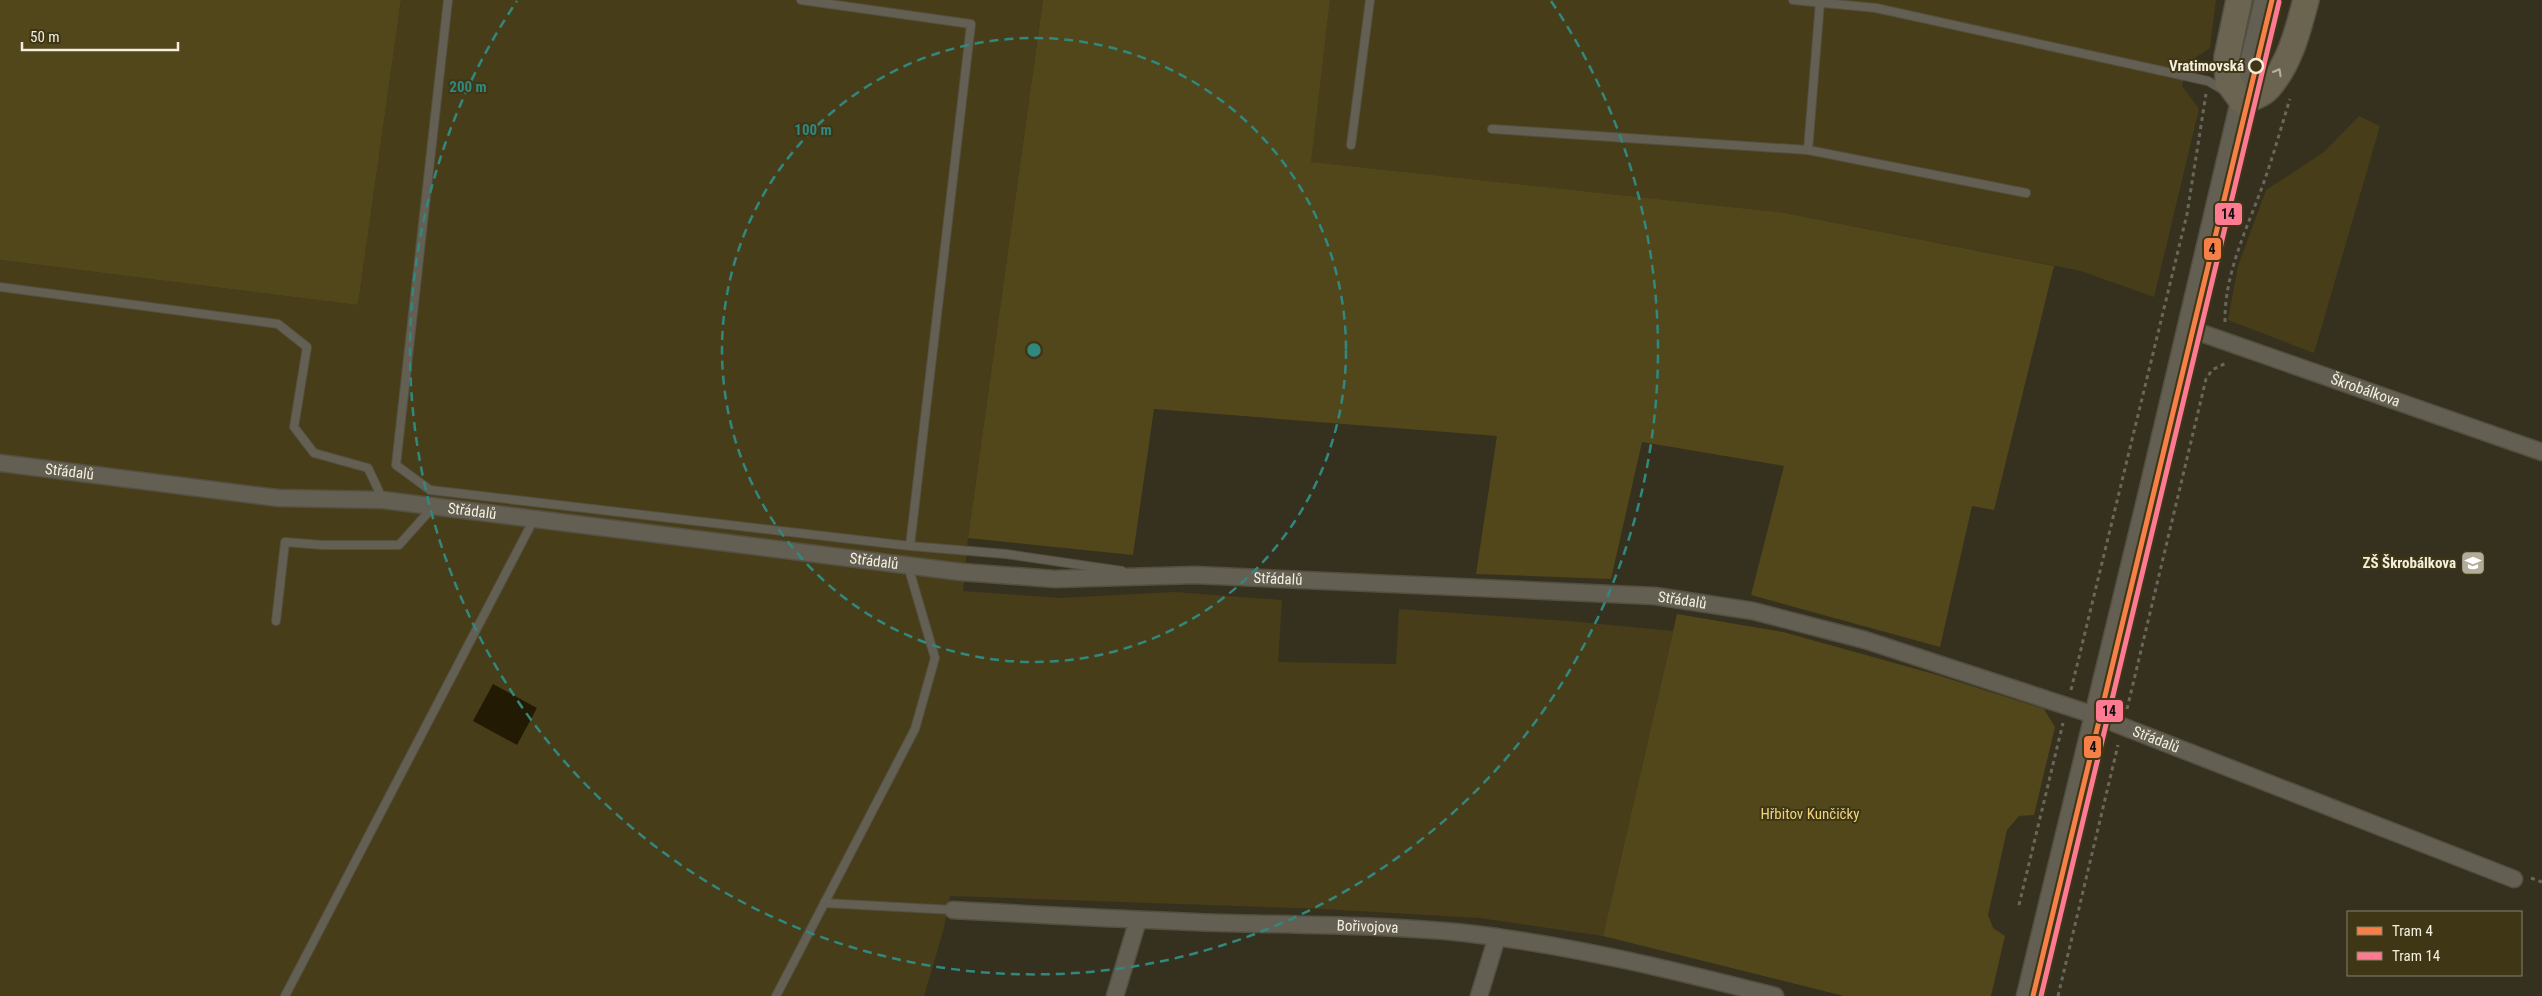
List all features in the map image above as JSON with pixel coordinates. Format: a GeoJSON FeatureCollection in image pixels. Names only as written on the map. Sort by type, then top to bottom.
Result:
{"type":"FeatureCollection","features":[{"type":"Feature","properties":{"kind":"main road"},"geometry":{"type":"LineString","coordinates":[[2239,0],[2228,57],[2228,82],[2242,101],[2259,95],[2270,87],[2294,45],[2306,0]]}},
{"type":"Feature","properties":{"kind":"street"},"geometry":{"type":"LineString","coordinates":[[2028,996],[2149,497],[2187,328],[2266,0]]}},
{"type":"Feature","properties":{"kind":"street","name":"Škrobálkova"},"geometry":{"type":"LineString","coordinates":[[2187,328],[2542,452]]}},
{"type":"Feature","properties":{"kind":"street","name":"Střádalů"},"geometry":{"type":"LineString","coordinates":[[0,463],[278,498],[383,500],[961,572],[1055,579],[1205,576],[1655,596],[1754,611],[1855,638],[2095,715],[2514,879]]}},
{"type":"Feature","properties":{"kind":"street","name":"Bořivojova"},"geometry":{"type":"LineString","coordinates":[[953,910],[1138,920],[1381,927],[1497,937],[1576,949],[1649,964],[1775,996]]}},
{"type":"Feature","properties":{"kind":"street"},"geometry":{"type":"LineString","coordinates":[[1115,996],[1138,920]]}},
{"type":"Feature","properties":{"kind":"street"},"geometry":{"type":"LineString","coordinates":[[1480,996],[1497,937]]}},
{"type":"Feature","properties":{"kind":"lane"},"geometry":{"type":"LineString","coordinates":[[448,0],[396,465],[430,490],[910,546],[1006,554],[1159,576]]}},
{"type":"Feature","properties":{"kind":"lane"},"geometry":{"type":"LineString","coordinates":[[801,0],[970,24],[910,546]]}},
{"type":"Feature","properties":{"kind":"lane"},"geometry":{"type":"LineString","coordinates":[[1351,145],[1370,0]]}},
{"type":"Feature","properties":{"kind":"lane"},"geometry":{"type":"LineString","coordinates":[[1793,0],[1876,8],[2208,82],[2242,101]]}},
{"type":"Feature","properties":{"kind":"lane"},"geometry":{"type":"LineString","coordinates":[[1808,150],[1820,2]]}},
{"type":"Feature","properties":{"kind":"lane"},"geometry":{"type":"LineString","coordinates":[[1492,129],[1808,150],[2026,193]]}},
{"type":"Feature","properties":{"kind":"lane"},"geometry":{"type":"LineString","coordinates":[[0,287],[278,324],[307,347],[294,427],[314,453],[368,468],[383,500]]}},
{"type":"Feature","properties":{"kind":"lane"},"geometry":{"type":"LineString","coordinates":[[276,621],[285,542],[322,545],[399,545],[434,506]]}},
{"type":"Feature","properties":{"kind":"lane"},"geometry":{"type":"LineString","coordinates":[[285,996],[535,518]]}},
{"type":"Feature","properties":{"kind":"lane"},"geometry":{"type":"LineString","coordinates":[[776,996],[914,729],[934,658],[907,565]]}},
{"type":"Feature","properties":{"kind":"lane"},"geometry":{"type":"LineString","coordinates":[[824,903],[953,910]]}},
{"type":"Feature","properties":{"kind":"path"},"geometry":{"type":"LineString","coordinates":[[2019,905],[2187,214],[2208,82]]}},
{"type":"Feature","properties":{"kind":"path"},"geometry":{"type":"LineString","coordinates":[[2058,996],[2206,379],[2212,370],[2228,363],[2238,332],[2225,324],[2225,305],[2232,270],[2267,175],[2292,94]]}},
{"type":"Feature","properties":{"kind":"shaded area"},"geometry":{"type":"Polygon","coordinates":[[[401,0],[1043,0],[968,538],[963,591],[1059,598],[1174,592],[1282,600],[1278,662],[1396,664],[1399,609],[1568,621],[1673,631],[1603,936],[1480,918],[1323,909],[950,896],[944,928],[924,996],[0,996],[0,260],[358,305],[401,0]]]}},
{"type":"Feature","properties":{"kind":"shaded area"},"geometry":{"type":"Polygon","coordinates":[[[1330,0],[2216,0],[2210,48],[2187,63],[2182,86],[2199,109],[2154,297],[2081,271],[1786,213],[1310,162],[1330,0]]]}},
{"type":"Feature","properties":{"kind":"shaded area"},"geometry":{"type":"Polygon","coordinates":[[[2359,116],[2380,126],[2314,353],[2228,320],[2238,266],[2266,190],[2324,152],[2359,116]]]}},
{"type":"Feature","properties":{"kind":"shaded area"},"geometry":{"type":"Polygon","coordinates":[[[493,684],[537,708],[517,745],[473,721],[493,684]]]}},
{"type":"Feature","properties":{"kind":"green space"},"geometry":{"type":"Polygon","coordinates":[[[0,0],[401,0],[358,305],[0,260],[0,0]]]}},
{"type":"Feature","properties":{"kind":"green space"},"geometry":{"type":"Polygon","coordinates":[[[1043,0],[1330,0],[1311,162],[1786,213],[2054,266],[1994,510],[1972,506],[1940,647],[1751,595],[1784,466],[1642,442],[1611,579],[1476,574],[1497,436],[1154,409],[1133,555],[968,538],[1043,0]]]}},
{"type":"Feature","properties":{"kind":"green space","name":"Hřbitov Kunčičky"},"geometry":{"type":"Polygon","coordinates":[[[1677,614],[1783,632],[1934,674],[2044,709],[2055,727],[2034,815],[2019,816],[2007,830],[1988,915],[1993,928],[2005,936],[1991,996],[1844,996],[1603,936],[1677,614]]]}},
{"type":"Feature","properties":{"kind":"tram line","name":"4"},"geometry":{"type":"LineString","coordinates":[[2033,996],[2272,0]]}},
{"type":"Feature","properties":{"kind":"tram line","name":"14"},"geometry":{"type":"LineString","coordinates":[[2041,996],[2279,2]]}},
{"type":"Feature","properties":{"kind":"place","name":"Vratimovská"},"geometry":{"type":"Point","coordinates":[2256,66]}},
{"type":"Feature","properties":{"kind":"place","name":"ZŠ Škrobálkova"},"geometry":{"type":"Point","coordinates":[2473,563]}}]}
